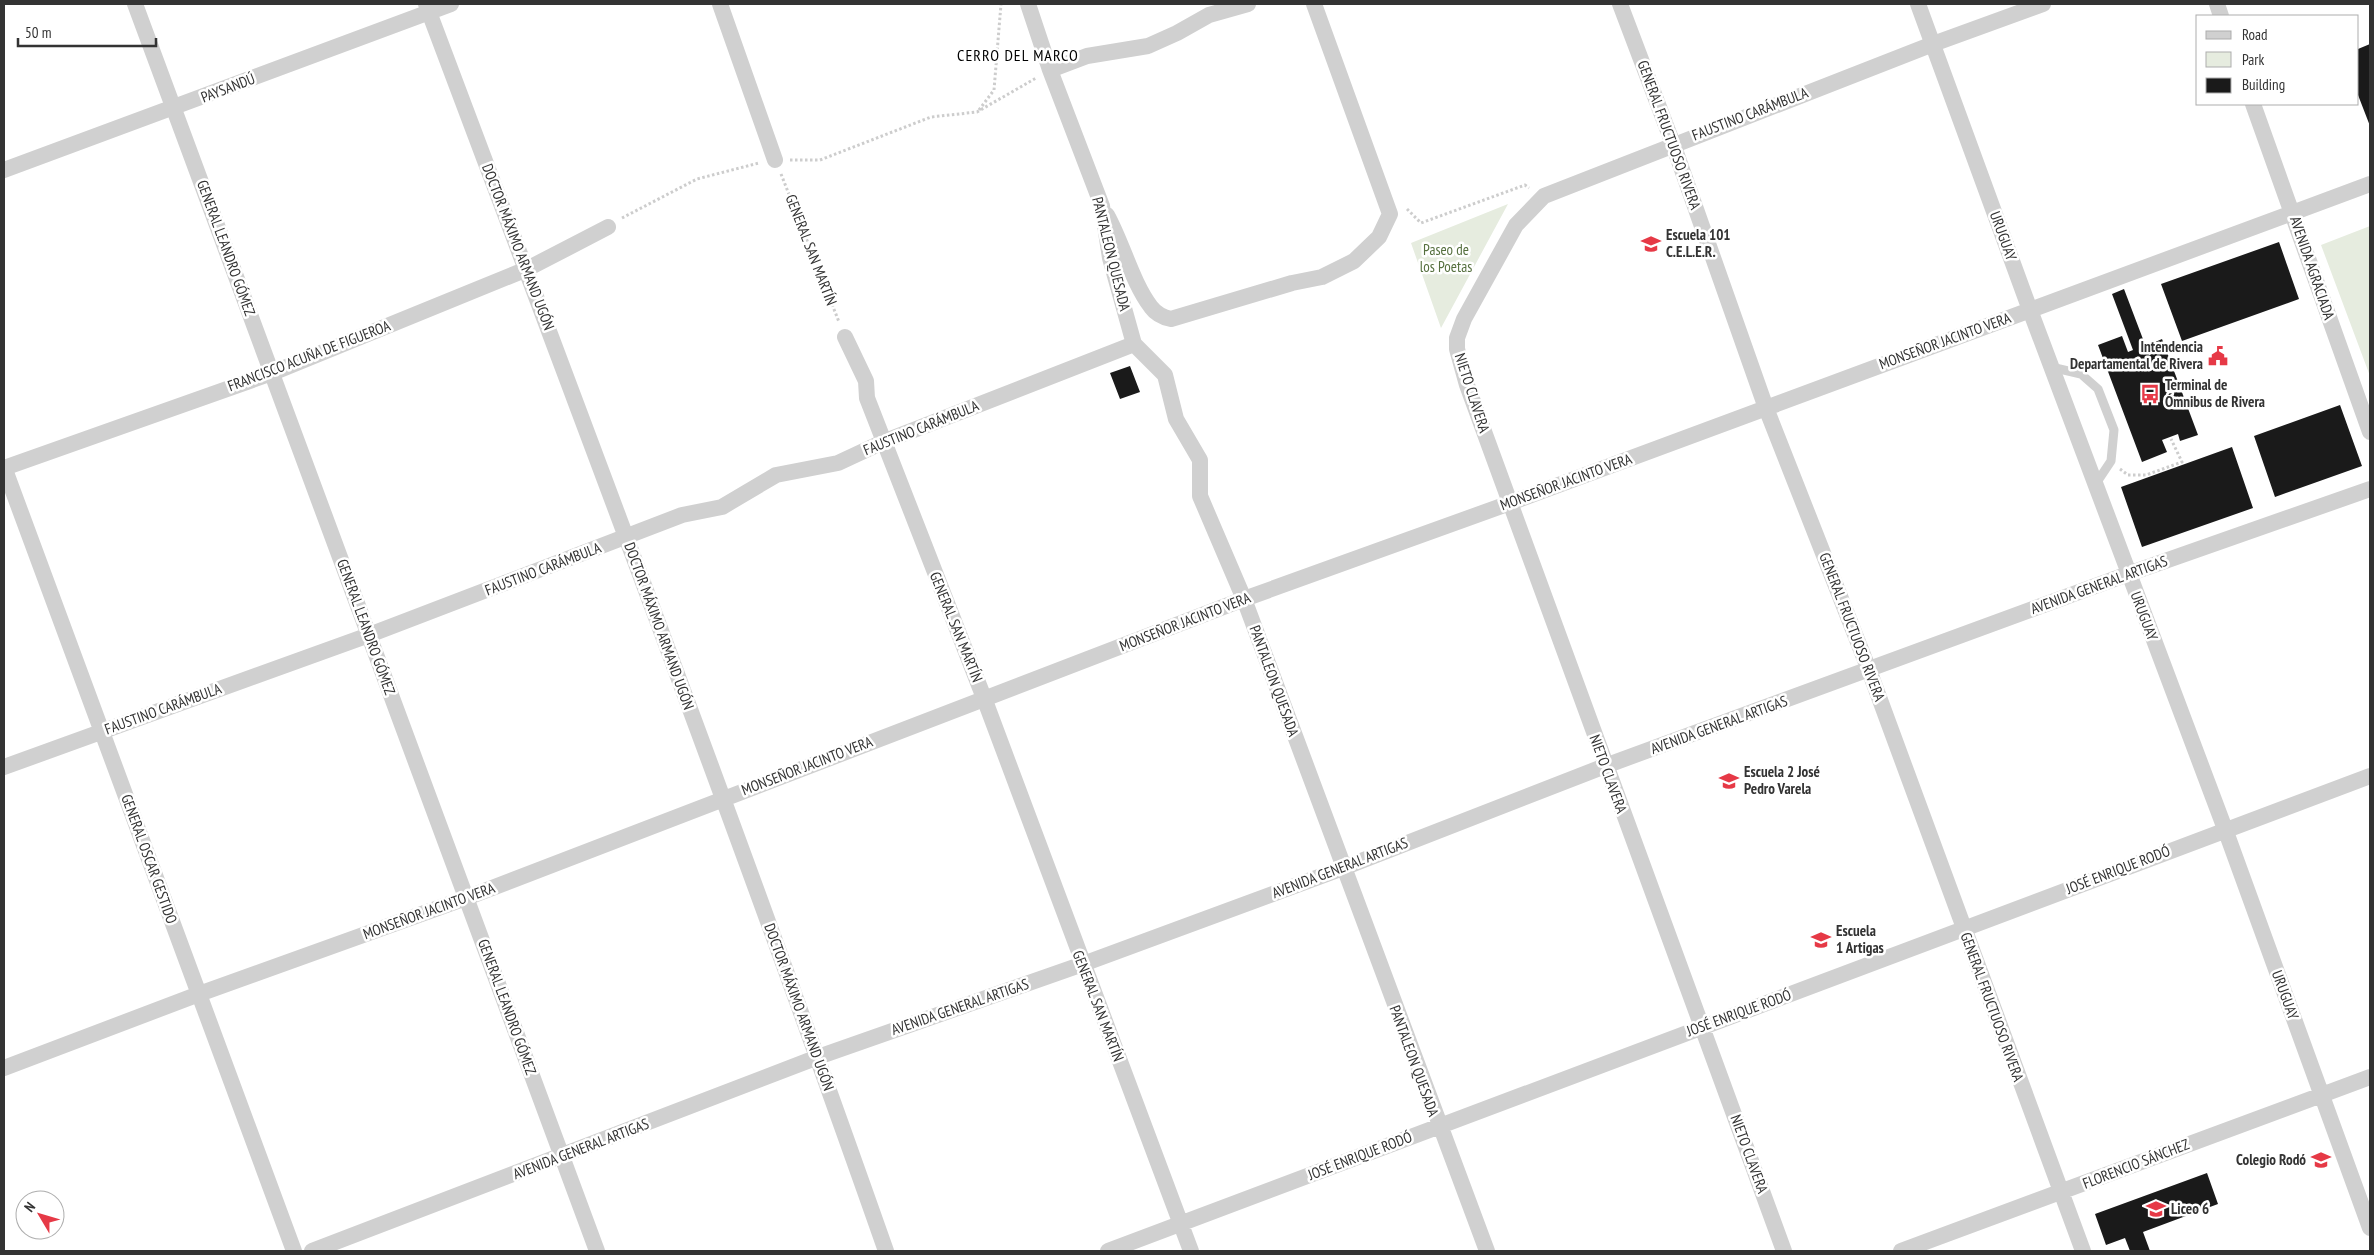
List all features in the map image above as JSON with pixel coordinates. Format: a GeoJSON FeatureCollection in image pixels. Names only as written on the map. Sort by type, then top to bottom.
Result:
{"type":"FeatureCollection","features":[{"type":"Feature","properties":{"kind":"street","name":"GENERAL LEANDRO GÓMEZ"},"geometry":{"type":"LineString","coordinates":[[135,4],[597,1251]]}},
{"type":"Feature","properties":{"kind":"street","name":"PAYSANDÚ"},"geometry":{"type":"LineString","coordinates":[[4,170],[174,108],[427,8],[451,4]]}},
{"type":"Feature","properties":{"kind":"street"},"geometry":{"type":"LineString","coordinates":[[720,4],[775,160]]}},
{"type":"Feature","properties":{"kind":"street","name":"PANTALEON QUESADA"},"geometry":{"type":"LineString","coordinates":[[1028,4],[1050,70],[1102,206],[1110,258],[1134,344],[1165,375],[1176,419],[1200,460],[1200,496],[1244,600],[1438,1126],[1487,1251]]}},
{"type":"Feature","properties":{"kind":"street"},"geometry":{"type":"LineString","coordinates":[[1050,70],[1087,56],[1148,46],[1177,34],[1208,15],[1248,4]]}},
{"type":"Feature","properties":{"kind":"street"},"geometry":{"type":"LineString","coordinates":[[1102,206],[1118,234],[1144,296],[1152,309],[1162,317],[1170,319],[1292,283],[1322,277],[1354,261],[1379,237],[1390,214],[1314,4]]}},
{"type":"Feature","properties":{"kind":"street","name":"GENERAL FRUCTUOSO RIVERA"},"geometry":{"type":"LineString","coordinates":[[1620,4],[1673,144],[1766,408],[1869,670],[1963,930],[2083,1251]]}},
{"type":"Feature","properties":{"kind":"street","name":"URUGUAY"},"geometry":{"type":"LineString","coordinates":[[1918,4],[2128,574],[2225,829],[2370,1228]]}},
{"type":"Feature","properties":{"kind":"street","name":"FAUSTINO CARÁMBULA"},"geometry":{"type":"LineString","coordinates":[[1476,295],[1516,225],[1544,196],[1673,144],[1933,44],[2043,4]]}},
{"type":"Feature","properties":{"kind":"street","name":"DOCTOR MÁXIMO ARMAND UGÓN"},"geometry":{"type":"LineString","coordinates":[[427,8],[627,537],[721,798],[818,1058],[886,1251]]}},
{"type":"Feature","properties":{"kind":"street","name":"AVENIDA AGRACIADA"},"geometry":{"type":"LineString","coordinates":[[2253,105],[2370,432]]}},
{"type":"Feature","properties":{"kind":"street","name":"MONSEÑOR JACINTO VERA"},"geometry":{"type":"LineString","coordinates":[[4,1068],[199,994],[466,898],[721,798],[1244,600],[2370,184]]}},
{"type":"Feature","properties":{"kind":"street","name":"FRANCISCO ACUÑA DE FIGUEROA"},"geometry":{"type":"LineString","coordinates":[[4,468],[272,373],[527,269],[608,227]]}},
{"type":"Feature","properties":{"kind":"street","name":"NIETO CLAVERA"},"geometry":{"type":"LineString","coordinates":[[1476,295],[1457,338],[1458,360],[1784,1251]]}},
{"type":"Feature","properties":{"kind":"street","name":"GENERAL SAN MARTÍN"},"geometry":{"type":"LineString","coordinates":[[845,337],[866,381],[867,398],[883,442],[984,698],[1191,1251]]}},
{"type":"Feature","properties":{"kind":"street","name":"FAUSTINO CARÁMBULA"},"geometry":{"type":"LineString","coordinates":[[4,767],[369,635],[682,515],[722,507],[776,475],[838,463],[883,442],[1134,344]]}},
{"type":"Feature","properties":{"kind":"street","name":"GENERAL OSCAR GESTIDO"},"geometry":{"type":"LineString","coordinates":[[4,468],[294,1251]]}},
{"type":"Feature","properties":{"kind":"street","name":"AVENIDA GENERAL ARTIGAS"},"geometry":{"type":"LineString","coordinates":[[312,1251],[818,1058],[1083,964],[1343,868],[1605,766],[2128,574],[2370,489]]}},
{"type":"Feature","properties":{"kind":"street","name":"JOSÉ ENRIQUE RODÓ"},"geometry":{"type":"LineString","coordinates":[[1108,1251],[2370,776]]}},
{"type":"Feature","properties":{"kind":"street","name":"FLORENCIO SÁNCHEZ"},"geometry":{"type":"LineString","coordinates":[[1901,1251],[2370,1077]]}},
{"type":"Feature","properties":{"kind":"lane"},"geometry":{"type":"LineString","coordinates":[[2051,367],[2081,374],[2098,390],[2114,430],[2111,460],[2095,485]]}},
{"type":"Feature","properties":{"kind":"path"},"geometry":{"type":"LineString","coordinates":[[977,112],[994,90],[1001,4]]}},
{"type":"Feature","properties":{"kind":"path"},"geometry":{"type":"LineString","coordinates":[[608,227],[654,200],[697,179],[746,164],[775,160],[820,160],[931,117],[977,112],[1050,70]]}},
{"type":"Feature","properties":{"kind":"path","name":"GENERAL SAN MARTÍN"},"geometry":{"type":"LineString","coordinates":[[775,160],[845,337]]}},
{"type":"Feature","properties":{"kind":"path"},"geometry":{"type":"LineString","coordinates":[[1390,214],[1406,208],[1421,223],[1525,185],[1544,196]]}},
{"type":"Feature","properties":{"kind":"path"},"geometry":{"type":"LineString","coordinates":[[2111,460],[2128,475],[2146,475],[2182,462],[2171,438]]}},
{"type":"Feature","properties":{"kind":"green space","name":"Paseo de los Poetas"},"geometry":{"type":"Polygon","coordinates":[[[1508,204],[1441,328],[1411,243],[1508,204]]]}},
{"type":"Feature","properties":{"kind":"green space"},"geometry":{"type":"Polygon","coordinates":[[[2370,226],[2370,376],[2321,245],[2370,226]]]}},
{"type":"Feature","properties":{"kind":"building"},"geometry":{"type":"Polygon","coordinates":[[[2370,44],[2370,126],[2359,98],[2359,49],[2370,44]]]}},
{"type":"Feature","properties":{"kind":"building"},"geometry":{"type":"Polygon","coordinates":[[[2279,242],[2299,299],[2182,341],[2161,284],[2279,242]]]}},
{"type":"Feature","properties":{"kind":"building","name":"Terminal de Ómnibus de Rivera"},"geometry":{"type":"Polygon","coordinates":[[[2124,289],[2149,355],[2156,352],[2153,343],[2162,339],[2198,435],[2180,441],[2178,434],[2162,440],[2167,452],[2142,462],[2098,345],[2122,336],[2128,352],[2133,350],[2112,294],[2124,289]]]}},
{"type":"Feature","properties":{"kind":"building"},"geometry":{"type":"Polygon","coordinates":[[[1130,366],[1140,392],[1120,399],[1110,373],[1130,366]]]}},
{"type":"Feature","properties":{"kind":"building"},"geometry":{"type":"Polygon","coordinates":[[[2340,405],[2362,466],[2275,497],[2254,436],[2340,405]]]}},
{"type":"Feature","properties":{"kind":"building"},"geometry":{"type":"Polygon","coordinates":[[[2232,447],[2253,508],[2142,547],[2121,487],[2232,447]]]}},
{"type":"Feature","properties":{"kind":"building"},"geometry":{"type":"Polygon","coordinates":[[[2207,1173],[2218,1204],[2143,1232],[2150,1251],[2130,1251],[2125,1238],[2106,1245],[2095,1214],[2207,1173]]]}},
{"type":"Feature","properties":{"kind":"place","name":"Escuela 101 C.E.L.E.R."},"geometry":{"type":"Point","coordinates":[1651,244]}},
{"type":"Feature","properties":{"kind":"place","name":"Intendencia Departamental de Rivera"},"geometry":{"type":"Point","coordinates":[2218,356]}},
{"type":"Feature","properties":{"kind":"place","name":"Terminal de Ómnibus de Rivera"},"geometry":{"type":"Point","coordinates":[2150,394]}},
{"type":"Feature","properties":{"kind":"place","name":"Escuela 2 José Pedro Varela"},"geometry":{"type":"Point","coordinates":[1729,781]}},
{"type":"Feature","properties":{"kind":"place","name":"Escuela 1 Artigas"},"geometry":{"type":"Point","coordinates":[1821,940]}},
{"type":"Feature","properties":{"kind":"place","name":"Colegio Rodó"},"geometry":{"type":"Point","coordinates":[2321,1160]}},
{"type":"Feature","properties":{"kind":"place","name":"Liceo 6"},"geometry":{"type":"Point","coordinates":[2156,1209]}},
{"type":"Feature","properties":{"kind":"district","name":"CERRO DEL MARCO"},"geometry":{"type":"Point","coordinates":[1018,55]}}]}
